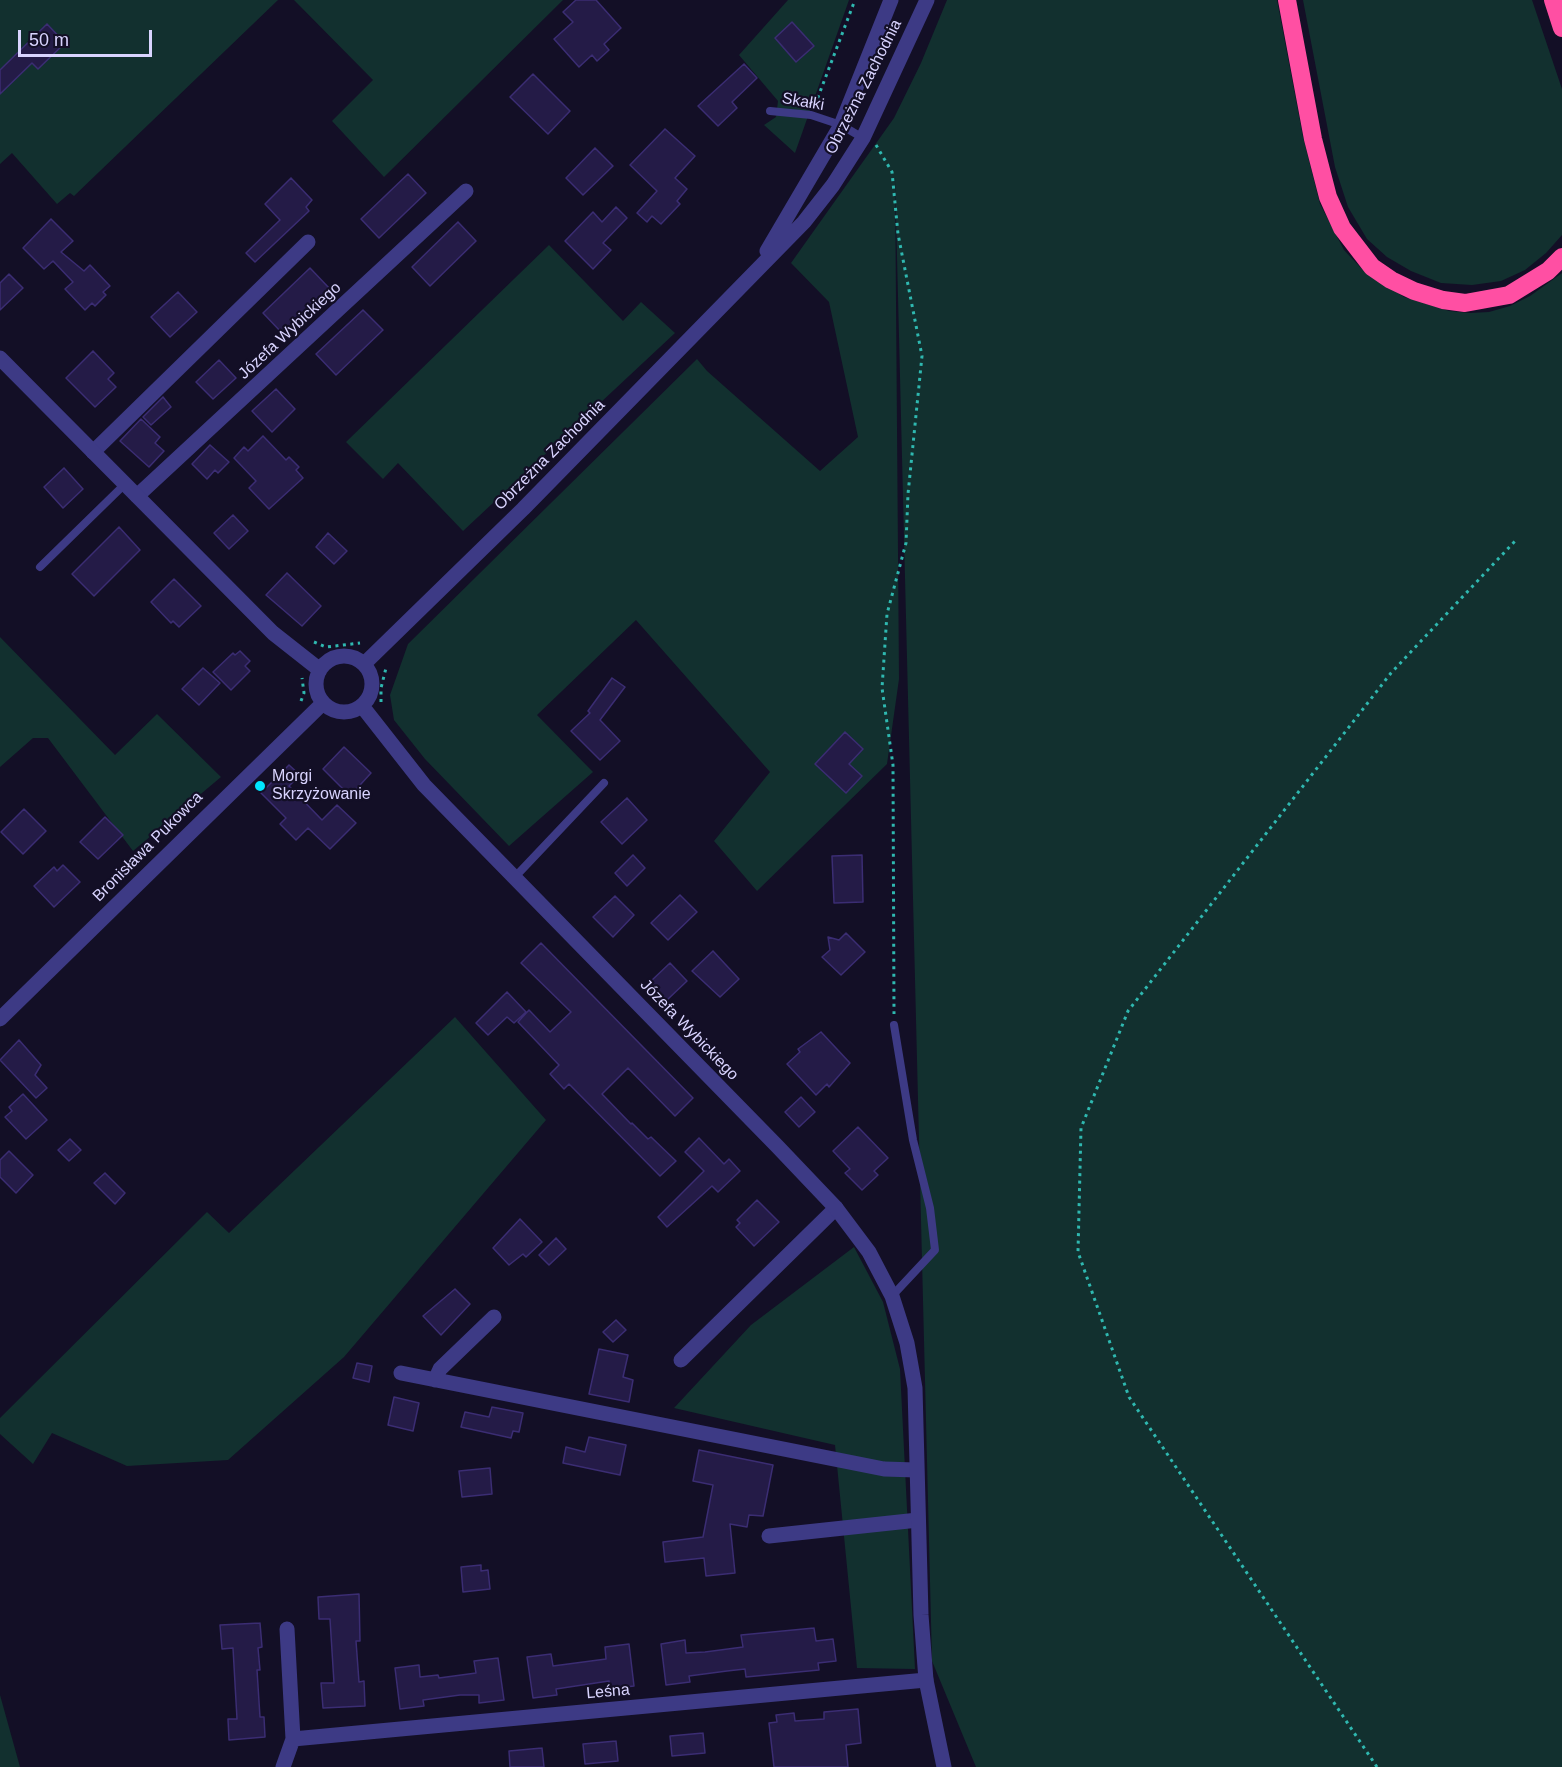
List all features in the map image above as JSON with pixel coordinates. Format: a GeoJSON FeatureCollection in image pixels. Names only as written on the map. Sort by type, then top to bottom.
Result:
{"type":"FeatureCollection","features":[{"type":"Feature","properties":{"kind":"highway"},"geometry":{"type":"LineString","coordinates":[[1287,0],[1313,139],[1328,197],[1342,228],[1372,267],[1391,280],[1414,291],[1443,300],[1465,303],[1509,295],[1548,271],[1562,257]]}},
{"type":"Feature","properties":{"kind":"highway"},"geometry":{"type":"LineString","coordinates":[[1553,0],[1562,28]]}},
{"type":"Feature","properties":{"kind":"street","name":"Obrzeżna Zachodnia"},"geometry":{"type":"LineString","coordinates":[[758,267],[841,125],[891,0]]}},
{"type":"Feature","properties":{"kind":"street","name":"Obrzeżna Zachodnia"},"geometry":{"type":"LineString","coordinates":[[364,664],[531,500],[804,222],[833,185],[863,138],[927,0]]}},
{"type":"Feature","properties":{"kind":"street","name":"Józefa Wybickiego"},"geometry":{"type":"LineString","coordinates":[[137,496],[466,190]]}},
{"type":"Feature","properties":{"kind":"street"},"geometry":{"type":"LineString","coordinates":[[93,452],[308,242]]}},
{"type":"Feature","properties":{"kind":"street"},"geometry":{"type":"LineString","coordinates":[[0,358],[273,633],[320,670]]}},
{"type":"Feature","properties":{"kind":"street"},"geometry":{"type":"LineString","coordinates":[[340,656],[353,657],[364,664],[370,674],[372,685],[369,697],[362,706],[342,712],[332,709],[323,702],[318,693],[316,681],[320,670],[328,660],[340,656]]}},
{"type":"Feature","properties":{"kind":"street","name":"Bronisława Pukowca"},"geometry":{"type":"LineString","coordinates":[[0,1019],[323,702]]}},
{"type":"Feature","properties":{"kind":"street","name":"Józefa Wybickiego"},"geometry":{"type":"LineString","coordinates":[[362,706],[424,785],[836,1208],[868,1252],[892,1296]]}},
{"type":"Feature","properties":{"kind":"street"},"geometry":{"type":"LineString","coordinates":[[681,1360],[836,1208]]}},
{"type":"Feature","properties":{"kind":"street"},"geometry":{"type":"LineString","coordinates":[[892,1296],[907,1343],[915,1388],[916,1470],[926,1680],[944,1767]]}},
{"type":"Feature","properties":{"kind":"street"},"geometry":{"type":"LineString","coordinates":[[435,1380],[440,1370],[494,1317]]}},
{"type":"Feature","properties":{"kind":"street"},"geometry":{"type":"LineString","coordinates":[[401,1373],[884,1469],[916,1470]]}},
{"type":"Feature","properties":{"kind":"street"},"geometry":{"type":"LineString","coordinates":[[769,1536],[918,1520]]}},
{"type":"Feature","properties":{"kind":"street"},"geometry":{"type":"LineString","coordinates":[[283,1767],[293,1739],[287,1629]]}},
{"type":"Feature","properties":{"kind":"street","name":"Leśna"},"geometry":{"type":"LineString","coordinates":[[293,1739],[926,1680]]}},
{"type":"Feature","properties":{"kind":"lane","name":"Skałki"},"geometry":{"type":"LineString","coordinates":[[770,111],[811,115],[841,125],[863,138]]}},
{"type":"Feature","properties":{"kind":"lane"},"geometry":{"type":"LineString","coordinates":[[40,567],[125,484]]}},
{"type":"Feature","properties":{"kind":"lane"},"geometry":{"type":"LineString","coordinates":[[514,878],[604,783]]}},
{"type":"Feature","properties":{"kind":"lane"},"geometry":{"type":"LineString","coordinates":[[892,1296],[935,1250],[930,1208],[913,1140],[894,1025]]}},
{"type":"Feature","properties":{"kind":"path"},"geometry":{"type":"LineString","coordinates":[[811,115],[855,0]]}},
{"type":"Feature","properties":{"kind":"path"},"geometry":{"type":"LineString","coordinates":[[863,138],[879,146],[892,172],[898,234],[922,356],[908,494],[906,543],[887,614],[882,688],[894,765],[894,1025]]}},
{"type":"Feature","properties":{"kind":"path"},"geometry":{"type":"LineString","coordinates":[[1377,1767],[1130,1397],[1078,1252],[1081,1128],[1128,1011],[1391,673],[1516,540]]}},
{"type":"Feature","properties":{"kind":"green space"},"geometry":{"type":"Polygon","coordinates":[[[0,0],[278,0],[74,196],[70,193],[57,204],[12,153],[0,164],[0,0]]]}},
{"type":"Feature","properties":{"kind":"green space"},"geometry":{"type":"Polygon","coordinates":[[[294,0],[563,0],[384,177],[332,121],[373,80],[294,0]]]}},
{"type":"Feature","properties":{"kind":"green space"},"geometry":{"type":"Polygon","coordinates":[[[788,0],[849,0],[795,153],[764,125],[776,117],[778,101],[739,55],[788,0]]]}},
{"type":"Feature","properties":{"kind":"green space"},"geometry":{"type":"Polygon","coordinates":[[[947,0],[1277,0],[1303,137],[1320,204],[1344,250],[1361,268],[1404,297],[1449,311],[1470,313],[1489,312],[1510,306],[1530,296],[1562,273],[1562,1767],[976,1767],[932,1661],[895,176],[899,679],[887,764],[757,891],[714,841],[770,772],[636,620],[537,715],[593,772],[509,846],[425,759],[394,720],[390,695],[408,644],[697,359],[707,371],[820,471],[858,437],[829,302],[791,263],[894,118],[921,63],[947,0]]]}},
{"type":"Feature","properties":{"kind":"green space"},"geometry":{"type":"Polygon","coordinates":[[[1303,0],[1532,0],[1562,89],[1562,235],[1546,253],[1525,270],[1501,281],[1472,285],[1441,283],[1411,271],[1387,257],[1367,239],[1348,207],[1335,167],[1303,0]]]}},
{"type":"Feature","properties":{"kind":"green space"},"geometry":{"type":"Polygon","coordinates":[[[549,245],[623,321],[641,302],[675,333],[463,531],[398,463],[383,479],[346,442],[549,245]]]}},
{"type":"Feature","properties":{"kind":"green space"},"geometry":{"type":"Polygon","coordinates":[[[0,637],[115,755],[157,714],[221,777],[133,851],[48,738],[33,738],[0,767],[0,637]]]}},
{"type":"Feature","properties":{"kind":"green space"},"geometry":{"type":"Polygon","coordinates":[[[455,1017],[546,1120],[344,1357],[228,1460],[127,1466],[52,1433],[33,1464],[0,1434],[0,1418],[207,1212],[229,1233],[455,1017]]]}},
{"type":"Feature","properties":{"kind":"green space"},"geometry":{"type":"Polygon","coordinates":[[[854,1247],[883,1302],[900,1369],[915,1669],[857,1668],[835,1445],[674,1408],[751,1325],[854,1247]]]}},
{"type":"Feature","properties":{"kind":"green space"},"geometry":{"type":"Polygon","coordinates":[[[0,1695],[20,1767],[0,1767],[0,1695]]]}},
{"type":"Feature","properties":{"kind":"building"},"geometry":{"type":"Polygon","coordinates":[[[576,0],[596,0],[621,28],[604,44],[609,50],[597,61],[592,55],[579,67],[554,39],[573,22],[563,12],[576,0]]]}},
{"type":"Feature","properties":{"kind":"building"},"geometry":{"type":"Polygon","coordinates":[[[792,22],[814,46],[796,62],[775,38],[792,22]]]}},
{"type":"Feature","properties":{"kind":"building"},"geometry":{"type":"Polygon","coordinates":[[[47,24],[65,43],[38,69],[32,63],[0,94],[0,70],[47,24]]]}},
{"type":"Feature","properties":{"kind":"building"},"geometry":{"type":"Polygon","coordinates":[[[744,64],[757,78],[732,102],[737,108],[718,126],[698,106],[744,64]]]}},
{"type":"Feature","properties":{"kind":"building"},"geometry":{"type":"Polygon","coordinates":[[[533,74],[570,111],[548,134],[510,97],[533,74]]]}},
{"type":"Feature","properties":{"kind":"building"},"geometry":{"type":"Polygon","coordinates":[[[665,129],[695,156],[675,178],[687,189],[677,201],[680,204],[661,224],[652,216],[647,222],[637,213],[657,191],[630,165],[665,129]]]}},
{"type":"Feature","properties":{"kind":"building"},"geometry":{"type":"Polygon","coordinates":[[[595,148],[613,166],[583,195],[566,178],[595,148]]]}},
{"type":"Feature","properties":{"kind":"building"},"geometry":{"type":"Polygon","coordinates":[[[408,174],[426,193],[379,238],[361,219],[408,174]]]}},
{"type":"Feature","properties":{"kind":"building"},"geometry":{"type":"Polygon","coordinates":[[[291,178],[312,200],[306,207],[309,211],[255,262],[246,253],[280,220],[265,204],[291,178]]]}},
{"type":"Feature","properties":{"kind":"building"},"geometry":{"type":"Polygon","coordinates":[[[616,207],[627,218],[603,243],[611,250],[593,269],[565,241],[593,212],[602,222],[616,207]]]}},
{"type":"Feature","properties":{"kind":"building"},"geometry":{"type":"Polygon","coordinates":[[[51,219],[73,241],[61,252],[84,271],[90,265],[110,286],[103,292],[106,295],[95,306],[92,303],[85,310],[65,289],[73,282],[53,261],[44,269],[23,248],[51,219]]]}},
{"type":"Feature","properties":{"kind":"building"},"geometry":{"type":"Polygon","coordinates":[[[458,222],[476,241],[430,286],[412,267],[458,222]]]}},
{"type":"Feature","properties":{"kind":"building"},"geometry":{"type":"Polygon","coordinates":[[[310,268],[330,289],[283,334],[263,313],[310,268]]]}},
{"type":"Feature","properties":{"kind":"building"},"geometry":{"type":"Polygon","coordinates":[[[9,274],[23,288],[0,310],[0,283],[9,274]]]}},
{"type":"Feature","properties":{"kind":"building"},"geometry":{"type":"Polygon","coordinates":[[[178,292],[197,312],[170,337],[151,317],[178,292]]]}},
{"type":"Feature","properties":{"kind":"building"},"geometry":{"type":"Polygon","coordinates":[[[363,310],[383,330],[336,375],[316,354],[363,310]]]}},
{"type":"Feature","properties":{"kind":"building"},"geometry":{"type":"Polygon","coordinates":[[[93,351],[114,373],[108,379],[116,387],[95,407],[66,378],[93,351]]]}},
{"type":"Feature","properties":{"kind":"building"},"geometry":{"type":"Polygon","coordinates":[[[219,360],[236,378],[213,399],[196,382],[219,360]]]}},
{"type":"Feature","properties":{"kind":"building"},"geometry":{"type":"Polygon","coordinates":[[[276,389],[295,409],[272,432],[252,411],[276,389]]]}},
{"type":"Feature","properties":{"kind":"building"},"geometry":{"type":"Polygon","coordinates":[[[163,397],[171,407],[151,425],[143,417],[163,397]]]}},
{"type":"Feature","properties":{"kind":"building"},"geometry":{"type":"Polygon","coordinates":[[[141,419],[160,437],[155,443],[164,451],[149,467],[120,441],[141,419]]]}},
{"type":"Feature","properties":{"kind":"building"},"geometry":{"type":"Polygon","coordinates":[[[263,436],[286,460],[289,457],[299,467],[296,470],[303,478],[269,509],[249,488],[256,481],[234,458],[244,447],[248,451],[263,436]]]}},
{"type":"Feature","properties":{"kind":"building"},"geometry":{"type":"Polygon","coordinates":[[[210,445],[229,462],[218,473],[215,470],[207,479],[192,464],[210,445]]]}},
{"type":"Feature","properties":{"kind":"building"},"geometry":{"type":"Polygon","coordinates":[[[64,468],[83,489],[63,508],[44,487],[64,468]]]}},
{"type":"Feature","properties":{"kind":"building"},"geometry":{"type":"Polygon","coordinates":[[[233,515],[248,531],[229,549],[214,533],[233,515]]]}},
{"type":"Feature","properties":{"kind":"building"},"geometry":{"type":"Polygon","coordinates":[[[119,527],[140,550],[94,596],[72,574],[119,527]]]}},
{"type":"Feature","properties":{"kind":"building"},"geometry":{"type":"Polygon","coordinates":[[[328,533],[347,551],[334,564],[316,547],[328,533]]]}},
{"type":"Feature","properties":{"kind":"building"},"geometry":{"type":"Polygon","coordinates":[[[287,573],[321,606],[302,626],[266,595],[287,573]]]}},
{"type":"Feature","properties":{"kind":"building"},"geometry":{"type":"Polygon","coordinates":[[[174,579],[201,606],[179,627],[173,621],[171,623],[151,602],[174,579]]]}},
{"type":"Feature","properties":{"kind":"building"},"geometry":{"type":"Polygon","coordinates":[[[240,651],[250,661],[245,666],[250,671],[231,690],[213,672],[233,653],[235,655],[240,651]]]}},
{"type":"Feature","properties":{"kind":"building"},"geometry":{"type":"Polygon","coordinates":[[[203,668],[220,683],[199,705],[182,689],[203,668]]]}},
{"type":"Feature","properties":{"kind":"building"},"geometry":{"type":"Polygon","coordinates":[[[612,678],[625,687],[600,720],[620,741],[600,760],[571,731],[590,713],[588,711],[612,678]]]}},
{"type":"Feature","properties":{"kind":"building"},"geometry":{"type":"Polygon","coordinates":[[[845,732],[863,749],[849,764],[862,776],[846,793],[815,764],[845,732]]]}},
{"type":"Feature","properties":{"kind":"building"},"geometry":{"type":"Polygon","coordinates":[[[344,747],[371,773],[350,796],[323,769],[344,747]]]}},
{"type":"Feature","properties":{"kind":"building"},"geometry":{"type":"Polygon","coordinates":[[[289,765],[300,775],[289,786],[322,820],[337,805],[356,823],[330,849],[308,828],[296,840],[280,824],[286,818],[261,793],[289,765]]]}},
{"type":"Feature","properties":{"kind":"building"},"geometry":{"type":"Polygon","coordinates":[[[627,798],[647,820],[622,844],[601,822],[627,798]]]}},
{"type":"Feature","properties":{"kind":"building"},"geometry":{"type":"Polygon","coordinates":[[[24,809],[46,831],[23,854],[1,832],[24,809]]]}},
{"type":"Feature","properties":{"kind":"building"},"geometry":{"type":"Polygon","coordinates":[[[105,817],[123,835],[98,859],[80,842],[105,817]]]}},
{"type":"Feature","properties":{"kind":"building"},"geometry":{"type":"Polygon","coordinates":[[[633,855],[645,868],[627,886],[615,873],[633,855]]]}},
{"type":"Feature","properties":{"kind":"building"},"geometry":{"type":"Polygon","coordinates":[[[862,855],[863,902],[834,903],[832,856],[862,855]]]}},
{"type":"Feature","properties":{"kind":"building"},"geometry":{"type":"Polygon","coordinates":[[[63,865],[80,882],[54,907],[34,886],[54,867],[57,871],[63,865]]]}},
{"type":"Feature","properties":{"kind":"building"},"geometry":{"type":"Polygon","coordinates":[[[680,895],[697,912],[668,940],[651,923],[680,895]]]}},
{"type":"Feature","properties":{"kind":"building"},"geometry":{"type":"Polygon","coordinates":[[[615,896],[634,915],[613,937],[593,917],[615,896]]]}},
{"type":"Feature","properties":{"kind":"building"},"geometry":{"type":"Polygon","coordinates":[[[846,933],[865,952],[841,975],[822,957],[830,950],[828,937],[839,940],[846,933]]]}},
{"type":"Feature","properties":{"kind":"building"},"geometry":{"type":"Polygon","coordinates":[[[541,943],[693,1098],[675,1116],[628,1068],[602,1094],[631,1124],[648,1139],[651,1137],[676,1161],[660,1176],[569,1084],[564,1089],[550,1074],[559,1065],[518,1022],[529,1010],[550,1032],[571,1012],[521,963],[541,943]]]}},
{"type":"Feature","properties":{"kind":"building"},"geometry":{"type":"Polygon","coordinates":[[[713,951],[739,979],[720,997],[692,971],[713,951]]]}},
{"type":"Feature","properties":{"kind":"building"},"geometry":{"type":"Polygon","coordinates":[[[670,963],[687,981],[667,1000],[650,982],[670,963]]]}},
{"type":"Feature","properties":{"kind":"building"},"geometry":{"type":"Polygon","coordinates":[[[507,992],[526,1012],[514,1023],[507,1017],[488,1035],[476,1023],[507,992]]]}},
{"type":"Feature","properties":{"kind":"building"},"geometry":{"type":"Polygon","coordinates":[[[821,1032],[850,1063],[829,1087],[827,1084],[816,1095],[787,1064],[800,1052],[798,1049],[821,1032]]]}},
{"type":"Feature","properties":{"kind":"building"},"geometry":{"type":"Polygon","coordinates":[[[19,1040],[41,1065],[35,1075],[47,1088],[36,1098],[0,1060],[19,1040]]]}},
{"type":"Feature","properties":{"kind":"building"},"geometry":{"type":"Polygon","coordinates":[[[23,1094],[47,1120],[26,1139],[5,1117],[12,1111],[9,1107],[23,1094]]]}},
{"type":"Feature","properties":{"kind":"building"},"geometry":{"type":"Polygon","coordinates":[[[801,1097],[815,1112],[799,1127],[785,1112],[801,1097]]]}},
{"type":"Feature","properties":{"kind":"building"},"geometry":{"type":"Polygon","coordinates":[[[858,1127],[888,1158],[874,1171],[878,1175],[862,1190],[845,1173],[850,1169],[833,1151],[858,1127]]]}},
{"type":"Feature","properties":{"kind":"building"},"geometry":{"type":"Polygon","coordinates":[[[699,1138],[724,1164],[729,1159],[740,1171],[718,1192],[712,1186],[667,1227],[658,1217],[704,1171],[685,1152],[699,1138]]]}},
{"type":"Feature","properties":{"kind":"building"},"geometry":{"type":"Polygon","coordinates":[[[70,1139],[81,1150],[69,1161],[58,1150],[70,1139]]]}},
{"type":"Feature","properties":{"kind":"building"},"geometry":{"type":"Polygon","coordinates":[[[9,1151],[33,1175],[16,1193],[0,1177],[0,1160],[9,1151]]]}},
{"type":"Feature","properties":{"kind":"building"},"geometry":{"type":"Polygon","coordinates":[[[105,1173],[125,1193],[115,1204],[94,1183],[105,1173]]]}},
{"type":"Feature","properties":{"kind":"building"},"geometry":{"type":"Polygon","coordinates":[[[757,1200],[779,1222],[754,1246],[736,1227],[740,1223],[737,1220],[757,1200]]]}},
{"type":"Feature","properties":{"kind":"building"},"geometry":{"type":"Polygon","coordinates":[[[520,1219],[542,1242],[526,1257],[523,1254],[509,1265],[493,1248],[520,1219]]]}},
{"type":"Feature","properties":{"kind":"building"},"geometry":{"type":"Polygon","coordinates":[[[556,1238],[566,1249],[549,1265],[539,1255],[556,1238]]]}},
{"type":"Feature","properties":{"kind":"building"},"geometry":{"type":"Polygon","coordinates":[[[455,1289],[470,1304],[441,1335],[423,1316],[455,1289]]]}},
{"type":"Feature","properties":{"kind":"building"},"geometry":{"type":"Polygon","coordinates":[[[616,1320],[626,1330],[613,1342],[603,1332],[616,1320]]]}},
{"type":"Feature","properties":{"kind":"building"},"geometry":{"type":"Polygon","coordinates":[[[599,1349],[628,1355],[623,1377],[633,1380],[629,1402],[589,1394],[599,1349]]]}},
{"type":"Feature","properties":{"kind":"building"},"geometry":{"type":"Polygon","coordinates":[[[357,1363],[372,1366],[369,1382],[353,1378],[357,1363]]]}},
{"type":"Feature","properties":{"kind":"building"},"geometry":{"type":"Polygon","coordinates":[[[394,1397],[419,1403],[413,1431],[388,1425],[394,1397]]]}},
{"type":"Feature","properties":{"kind":"building"},"geometry":{"type":"Polygon","coordinates":[[[492,1407],[523,1413],[519,1432],[513,1431],[511,1438],[461,1427],[465,1412],[489,1417],[492,1407]]]}},
{"type":"Feature","properties":{"kind":"building"},"geometry":{"type":"Polygon","coordinates":[[[589,1437],[626,1445],[620,1475],[563,1463],[566,1447],[585,1452],[589,1437]]]}},
{"type":"Feature","properties":{"kind":"building"},"geometry":{"type":"Polygon","coordinates":[[[699,1450],[773,1465],[763,1516],[749,1515],[747,1527],[730,1524],[735,1573],[706,1576],[704,1558],[665,1562],[663,1542],[703,1537],[713,1485],[693,1481],[699,1450]]]}},
{"type":"Feature","properties":{"kind":"building"},"geometry":{"type":"Polygon","coordinates":[[[490,1468],[492,1494],[462,1497],[459,1471],[490,1468]]]}},
{"type":"Feature","properties":{"kind":"building"},"geometry":{"type":"Polygon","coordinates":[[[481,1565],[481,1571],[488,1570],[490,1589],[463,1592],[461,1567],[481,1565]]]}},
{"type":"Feature","properties":{"kind":"building"},"geometry":{"type":"Polygon","coordinates":[[[359,1594],[360,1641],[356,1641],[359,1682],[364,1681],[365,1706],[323,1708],[321,1683],[334,1683],[330,1619],[319,1619],[318,1597],[359,1594]]]}},
{"type":"Feature","properties":{"kind":"building"},"geometry":{"type":"Polygon","coordinates":[[[260,1623],[262,1647],[258,1648],[260,1670],[257,1670],[260,1717],[264,1717],[265,1737],[229,1740],[228,1719],[237,1719],[233,1648],[222,1649],[220,1625],[260,1623]]]}},
{"type":"Feature","properties":{"kind":"building"},"geometry":{"type":"Polygon","coordinates":[[[814,1628],[816,1641],[833,1639],[836,1661],[818,1663],[819,1670],[746,1677],[745,1669],[689,1676],[690,1682],[666,1685],[661,1644],[685,1640],[686,1653],[705,1652],[743,1647],[741,1635],[814,1628]]]}},
{"type":"Feature","properties":{"kind":"building"},"geometry":{"type":"Polygon","coordinates":[[[629,1644],[634,1686],[610,1689],[609,1681],[556,1689],[557,1695],[533,1698],[527,1657],[551,1654],[553,1666],[606,1659],[605,1647],[629,1644]]]}},
{"type":"Feature","properties":{"kind":"building"},"geometry":{"type":"Polygon","coordinates":[[[498,1658],[504,1700],[479,1703],[479,1695],[460,1695],[423,1700],[424,1706],[400,1709],[395,1668],[419,1665],[420,1677],[438,1675],[439,1678],[476,1673],[474,1661],[498,1658]]]}},
{"type":"Feature","properties":{"kind":"building"},"geometry":{"type":"Polygon","coordinates":[[[858,1709],[861,1743],[846,1745],[848,1767],[774,1767],[769,1723],[777,1722],[776,1715],[794,1713],[795,1721],[824,1719],[824,1712],[858,1709]]]}},
{"type":"Feature","properties":{"kind":"building"},"geometry":{"type":"Polygon","coordinates":[[[703,1733],[705,1753],[672,1756],[670,1736],[703,1733]]]}},
{"type":"Feature","properties":{"kind":"building"},"geometry":{"type":"Polygon","coordinates":[[[616,1741],[618,1761],[585,1764],[583,1744],[616,1741]]]}},
{"type":"Feature","properties":{"kind":"building"},"geometry":{"type":"Polygon","coordinates":[[[542,1748],[544,1767],[510,1767],[509,1751],[542,1748]]]}},
{"type":"Feature","properties":{"kind":"place","name":"Morgi Skrzyżowanie"},"geometry":{"type":"Point","coordinates":[260,786]}}]}
